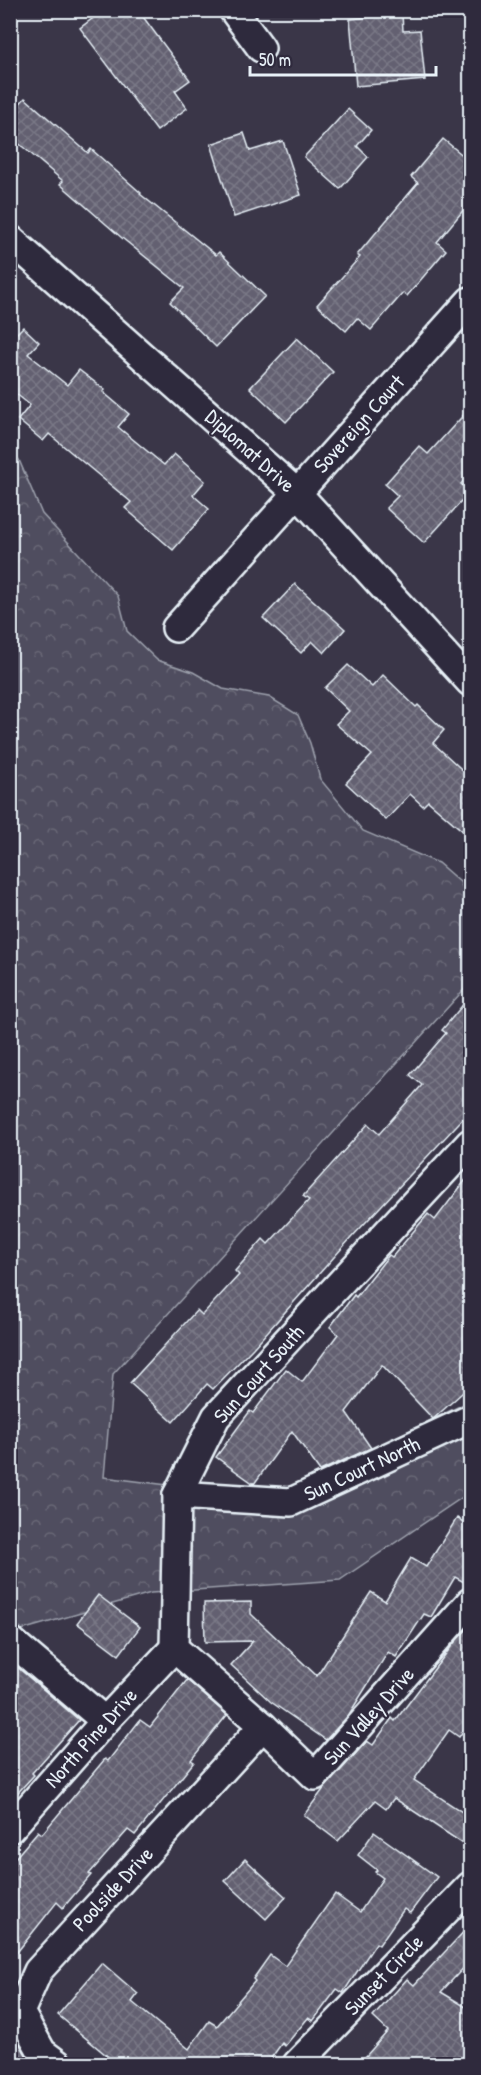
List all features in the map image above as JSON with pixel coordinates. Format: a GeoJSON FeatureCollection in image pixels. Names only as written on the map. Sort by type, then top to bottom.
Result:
{"type":"FeatureCollection","features":[{"type":"Feature","properties":{"kind":"street"},"geometry":{"type":"LineString","coordinates":[[232,10],[261,48]]}},
{"type":"Feature","properties":{"kind":"street","name":"Diplomat Drive"},"geometry":{"type":"LineString","coordinates":[[10,239],[297,493],[471,682]]}},
{"type":"Feature","properties":{"kind":"street","name":"Sovereign Court"},"geometry":{"type":"LineString","coordinates":[[176,628],[471,301]]}},
{"type":"Feature","properties":{"kind":"street","name":"Sun Court South"},"geometry":{"type":"LineString","coordinates":[[174,1648],[177,1495],[216,1417],[471,1143]]}},
{"type":"Feature","properties":{"kind":"street","name":"Sun Court North"},"geometry":{"type":"LineString","coordinates":[[177,1495],[291,1502],[471,1419]]}},
{"type":"Feature","properties":{"kind":"street","name":"Sun Valley Drive"},"geometry":{"type":"LineString","coordinates":[[263,1726],[315,1776],[471,1602]]}},
{"type":"Feature","properties":{"kind":"street"},"geometry":{"type":"LineString","coordinates":[[10,1640],[105,1721]]}},
{"type":"Feature","properties":{"kind":"street"},"geometry":{"type":"LineString","coordinates":[[174,1648],[263,1726]]}},
{"type":"Feature","properties":{"kind":"street","name":"North Pine Drive"},"geometry":{"type":"LineString","coordinates":[[10,1828],[105,1721],[174,1648]]}},
{"type":"Feature","properties":{"kind":"street","name":"Poolside Drive"},"geometry":{"type":"LineString","coordinates":[[58,2064],[42,2052],[20,2012],[38,1971],[263,1726]]}},
{"type":"Feature","properties":{"kind":"street","name":"Sunset Circle"},"geometry":{"type":"LineString","coordinates":[[297,2064],[471,1886]]}},
{"type":"Feature","properties":{"kind":"green space"},"geometry":{"type":"Polygon","coordinates":[[[10,449],[19,460],[42,514],[118,596],[127,631],[157,660],[193,672],[223,689],[269,697],[298,715],[310,743],[320,779],[363,831],[438,863],[460,882],[470,904],[470,983],[113,1374],[104,1477],[271,1498],[470,1401],[470,1492],[340,1580],[151,1593],[11,1633],[10,449]]]}},
{"type":"Feature","properties":{"kind":"building"},"geometry":{"type":"Polygon","coordinates":[[[104,10],[138,10],[190,80],[175,91],[187,108],[157,131],[80,28],[104,10]]]}},
{"type":"Feature","properties":{"kind":"building"},"geometry":{"type":"Polygon","coordinates":[[[402,14],[403,31],[420,30],[425,80],[356,86],[350,19],[402,14]]]}},
{"type":"Feature","properties":{"kind":"building"},"geometry":{"type":"Polygon","coordinates":[[[25,98],[88,153],[91,149],[140,194],[216,255],[219,252],[265,296],[216,347],[170,302],[184,288],[60,184],[63,181],[10,136],[10,114],[25,98]]]}},
{"type":"Feature","properties":{"kind":"building"},"geometry":{"type":"Polygon","coordinates":[[[348,109],[371,130],[357,146],[368,157],[340,189],[304,157],[348,109]]]}},
{"type":"Feature","properties":{"kind":"building"},"geometry":{"type":"Polygon","coordinates":[[[244,133],[250,151],[283,141],[301,195],[234,217],[211,144],[244,133]]]}},
{"type":"Feature","properties":{"kind":"building"},"geometry":{"type":"Polygon","coordinates":[[[443,139],[471,162],[471,201],[437,242],[446,250],[407,296],[403,293],[371,330],[357,318],[346,331],[317,305],[360,257],[357,255],[418,183],[411,177],[443,139]]]}},
{"type":"Feature","properties":{"kind":"building"},"geometry":{"type":"Polygon","coordinates":[[[23,327],[39,342],[28,354],[67,385],[79,370],[105,390],[103,392],[129,414],[118,427],[164,465],[174,454],[205,481],[193,495],[209,509],[173,550],[125,508],[131,502],[49,434],[43,441],[18,420],[30,405],[10,389],[10,340],[23,327]]]}},
{"type":"Feature","properties":{"kind":"building"},"geometry":{"type":"Polygon","coordinates":[[[297,338],[333,372],[286,422],[250,388],[297,338]]]}},
{"type":"Feature","properties":{"kind":"building"},"geometry":{"type":"Polygon","coordinates":[[[471,407],[471,472],[461,484],[470,492],[424,543],[386,508],[398,496],[385,484],[419,446],[428,454],[471,407]]]}},
{"type":"Feature","properties":{"kind":"building"},"geometry":{"type":"Polygon","coordinates":[[[295,584],[345,629],[324,653],[312,641],[301,653],[263,618],[295,584]]]}},
{"type":"Feature","properties":{"kind":"building"},"geometry":{"type":"Polygon","coordinates":[[[348,665],[372,687],[383,675],[444,730],[433,743],[471,778],[471,838],[428,801],[423,806],[410,794],[386,820],[346,783],[372,755],[336,724],[349,711],[325,688],[348,665]]]}},
{"type":"Feature","properties":{"kind":"building"},"geometry":{"type":"Polygon","coordinates":[[[471,995],[471,1110],[351,1238],[253,1348],[213,1389],[207,1384],[173,1422],[130,1383],[197,1310],[202,1315],[239,1275],[235,1271],[263,1239],[268,1244],[309,1200],[303,1196],[368,1124],[379,1134],[422,1085],[410,1075],[446,1033],[442,1030],[471,995]]]}},
{"type":"Feature","properties":{"kind":"building"},"geometry":{"type":"Polygon","coordinates":[[[471,1173],[471,1385],[433,1419],[382,1365],[346,1412],[371,1448],[320,1471],[292,1431],[254,1484],[216,1457],[250,1411],[253,1413],[286,1369],[302,1382],[338,1334],[330,1327],[354,1295],[356,1297],[389,1255],[392,1257],[428,1214],[435,1220],[471,1173]]]}},
{"type":"Feature","properties":{"kind":"building"},"geometry":{"type":"Polygon","coordinates":[[[457,1518],[471,1527],[471,1572],[464,1582],[455,1577],[431,1617],[424,1614],[396,1657],[388,1652],[348,1716],[326,1740],[271,1702],[231,1665],[253,1641],[205,1642],[204,1603],[251,1602],[251,1614],[317,1676],[371,1592],[385,1601],[411,1558],[426,1567],[457,1518]]]}},
{"type":"Feature","properties":{"kind":"building"},"geometry":{"type":"Polygon","coordinates":[[[98,1595],[140,1627],[119,1655],[77,1623],[98,1595]]]}},
{"type":"Feature","properties":{"kind":"building"},"geometry":{"type":"Polygon","coordinates":[[[471,1625],[471,1720],[459,1737],[449,1730],[414,1780],[471,1818],[471,1849],[394,1798],[386,1809],[375,1801],[338,1841],[304,1815],[325,1787],[367,1741],[373,1745],[392,1718],[395,1721],[454,1643],[471,1625]]]}},
{"type":"Feature","properties":{"kind":"building"},"geometry":{"type":"Polygon","coordinates":[[[10,1661],[79,1720],[10,1801],[10,1661]]]}},
{"type":"Feature","properties":{"kind":"building"},"geometry":{"type":"Polygon","coordinates":[[[187,1680],[227,1715],[191,1760],[194,1762],[135,1835],[128,1830],[63,1908],[57,1902],[10,1961],[10,1864],[38,1831],[42,1834],[105,1759],[108,1761],[140,1720],[150,1727],[187,1680]]]}},
{"type":"Feature","properties":{"kind":"building"},"geometry":{"type":"Polygon","coordinates":[[[374,1832],[437,1877],[410,1913],[404,1909],[379,1945],[376,1943],[343,1993],[337,1989],[313,2021],[308,2018],[285,2046],[282,2043],[267,2064],[117,2064],[58,2015],[102,1963],[138,1994],[132,2002],[189,2049],[209,2021],[217,2026],[255,1981],[253,1979],[270,1955],[285,1966],[335,1894],[360,1912],[383,1878],[375,1872],[377,1870],[358,1855],[374,1832]]]}},
{"type":"Feature","properties":{"kind":"building"},"geometry":{"type":"Polygon","coordinates":[[[245,1859],[286,1897],[266,1919],[225,1881],[245,1859]]]}},
{"type":"Feature","properties":{"kind":"building"},"geometry":{"type":"Polygon","coordinates":[[[471,1924],[471,1960],[441,1992],[471,2010],[471,2064],[359,2064],[388,2031],[373,2017],[407,1979],[414,1985],[471,1924]]]}},
{"type":"Feature","properties":{"kind":"building"},"geometry":{"type":"Polygon","coordinates":[[[10,2035],[18,2041],[32,2064],[10,2064],[10,2035]]]}}]}
